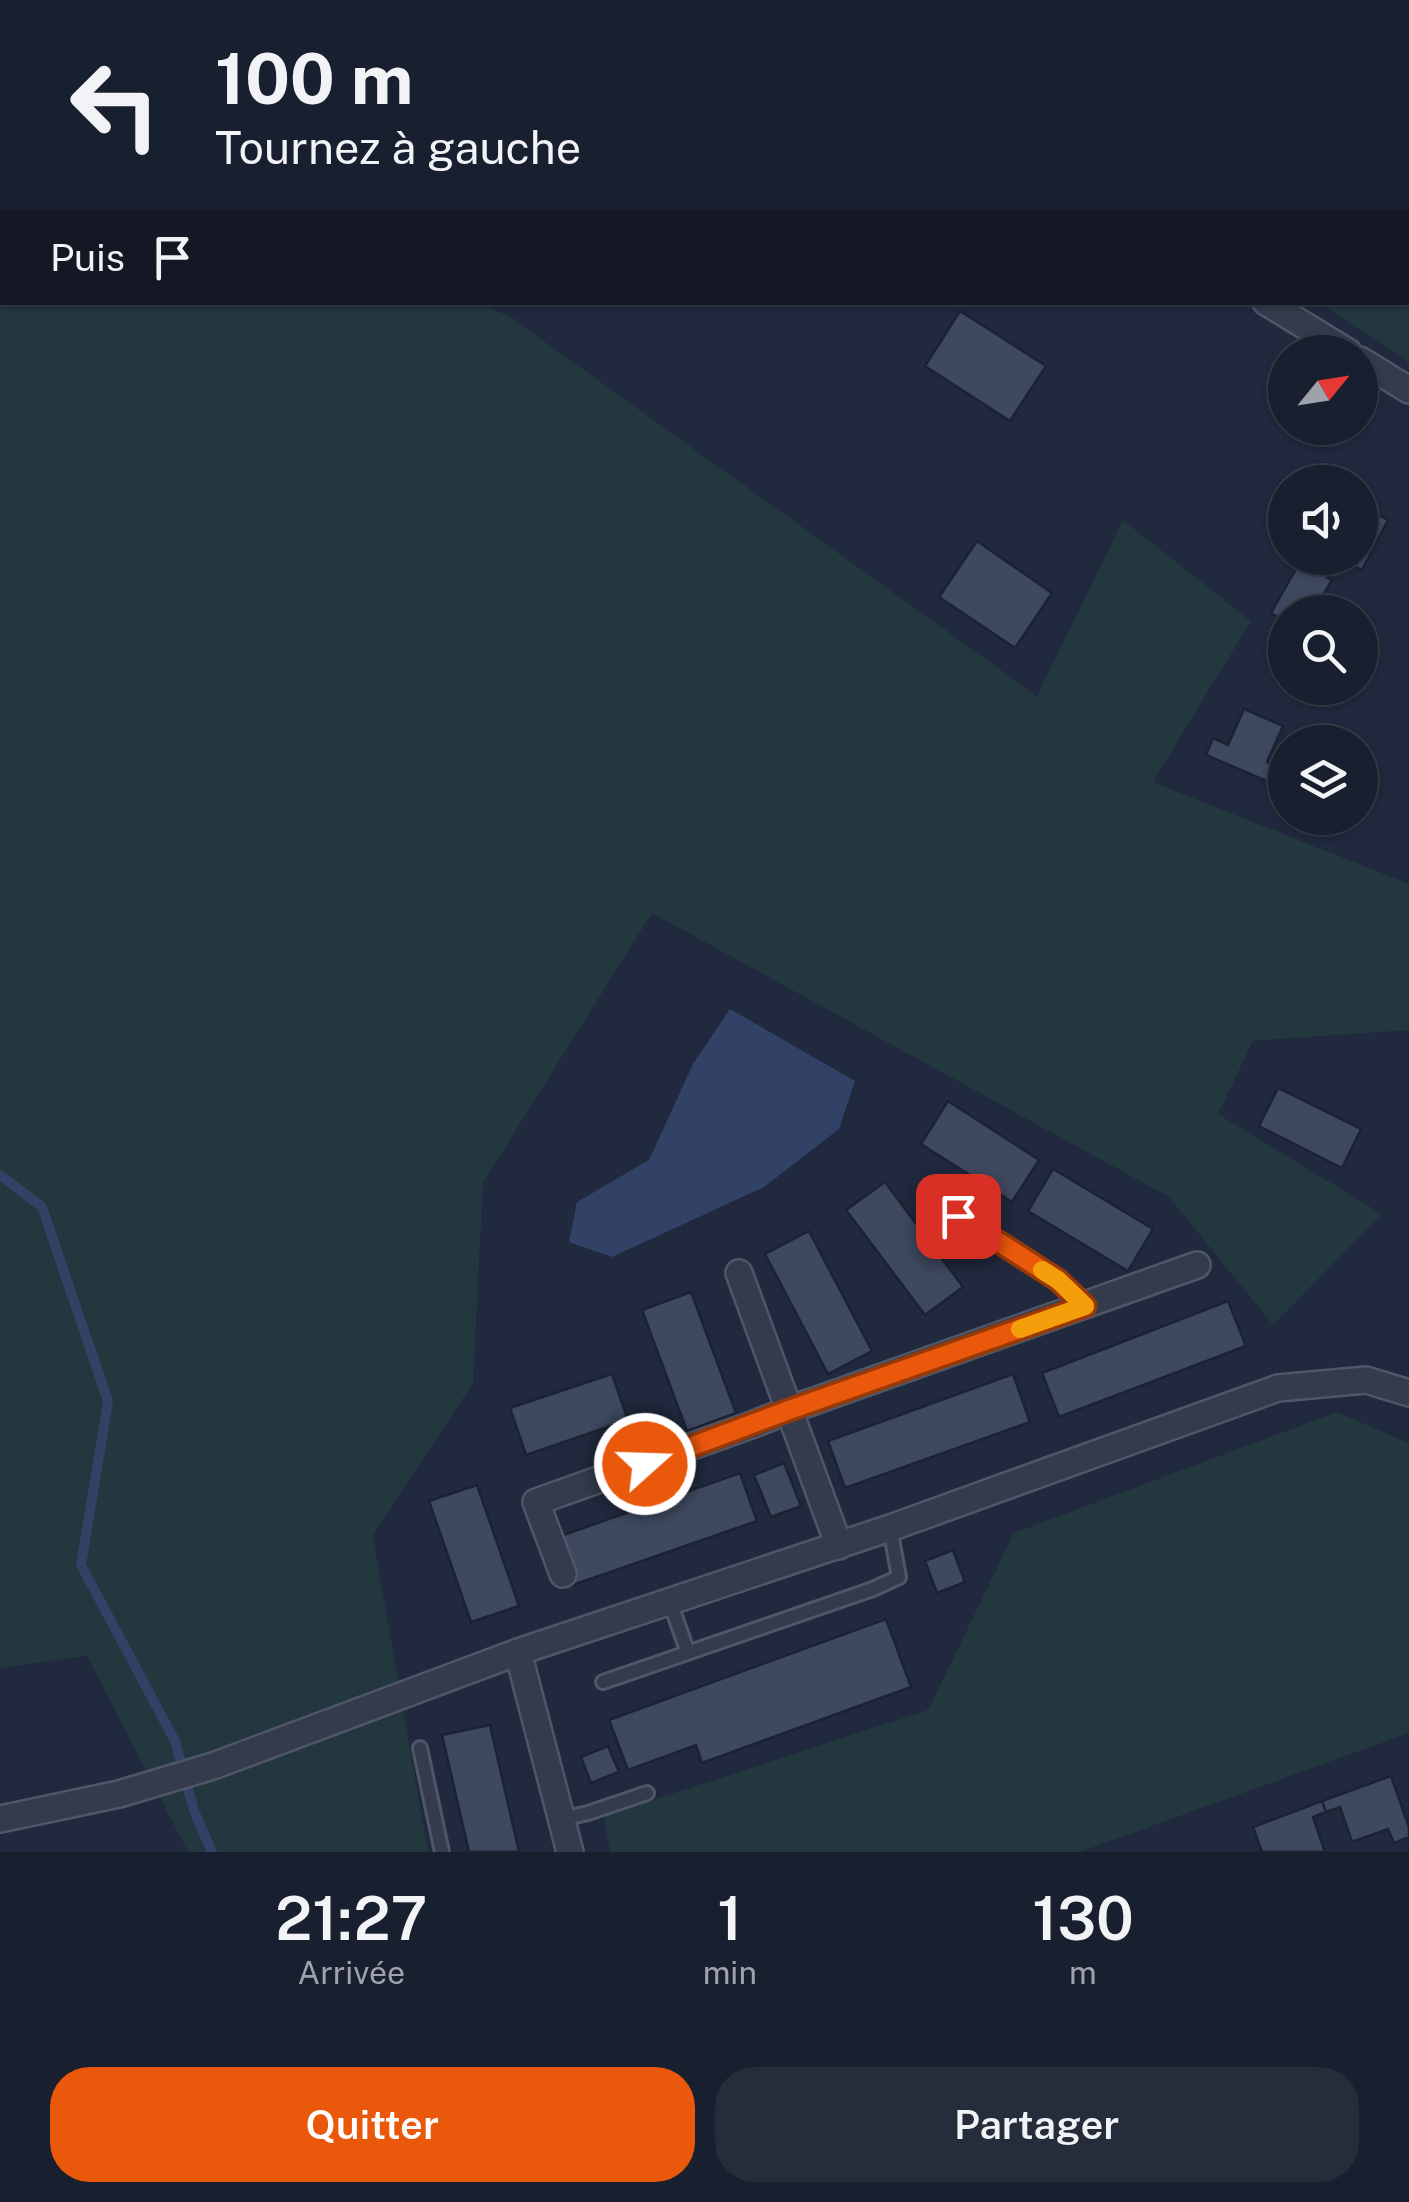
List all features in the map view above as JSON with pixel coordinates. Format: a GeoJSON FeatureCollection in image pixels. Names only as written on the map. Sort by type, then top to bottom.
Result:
{"type":"FeatureCollection","features":[{"type":"Feature","properties":{"kind":"street"},"geometry":{"type":"LineString","coordinates":[[1271,305],[1320,335]]}},
{"type":"Feature","properties":{"kind":"street"},"geometry":{"type":"LineString","coordinates":[[1378,371],[1409,390]]}},
{"type":"Feature","properties":{"kind":"street"},"geometry":{"type":"LineString","coordinates":[[563,1574],[536,1502],[1196,1265]]}},
{"type":"Feature","properties":{"kind":"street"},"geometry":{"type":"LineString","coordinates":[[739,1273],[838,1546]]}},
{"type":"Feature","properties":{"kind":"street"},"geometry":{"type":"LineString","coordinates":[[0,1819],[154,1784],[213,1766],[518,1652],[890,1528],[1278,1388],[1366,1380],[1409,1392]]}},
{"type":"Feature","properties":{"kind":"street"},"geometry":{"type":"LineString","coordinates":[[518,1652],[570,1852]]}},
{"type":"Feature","properties":{"kind":"lane"},"geometry":{"type":"LineString","coordinates":[[958,1216],[1058,1280],[1085,1306]]}},
{"type":"Feature","properties":{"kind":"lane"},"geometry":{"type":"LineString","coordinates":[[603,1682],[899,1577],[890,1528]]}},
{"type":"Feature","properties":{"kind":"lane"},"geometry":{"type":"LineString","coordinates":[[670,1602],[688,1652]]}},
{"type":"Feature","properties":{"kind":"lane"},"geometry":{"type":"LineString","coordinates":[[420,1748],[442,1852]]}},
{"type":"Feature","properties":{"kind":"lane"},"geometry":{"type":"LineString","coordinates":[[562,1820],[647,1793]]}},
{"type":"Feature","properties":{"kind":"shaded area"},"geometry":{"type":"Polygon","coordinates":[[[0,305],[482,305],[509,316],[1037,696],[1123,520],[1251,621],[1153,782],[1268,828],[1268,835],[1286,835],[1409,884],[1409,1030],[1253,1041],[1218,1114],[1382,1214],[1273,1325],[1169,1197],[652,913],[483,1183],[473,1383],[373,1536],[428,1852],[188,1852],[87,1656],[0,1668],[0,305]]]}},
{"type":"Feature","properties":{"kind":"shaded area"},"geometry":{"type":"Polygon","coordinates":[[[1322,305],[1409,305],[1409,362],[1378,342],[1378,335],[1368,335],[1322,305]]]}},
{"type":"Feature","properties":{"kind":"shaded area"},"geometry":{"type":"Polygon","coordinates":[[[1337,1412],[1409,1443],[1409,1733],[1080,1852],[610,1852],[604,1816],[928,1710],[1014,1533],[1337,1412]]]}},
{"type":"Feature","properties":{"kind":"water"},"geometry":{"type":"Polygon","coordinates":[[[730,1009],[855,1081],[839,1129],[764,1187],[612,1257],[569,1242],[577,1202],[649,1160],[693,1064],[730,1009]]]}},
{"type":"Feature","properties":{"kind":"building"},"geometry":{"type":"Polygon","coordinates":[[[960,311],[1046,366],[1010,421],[925,366],[960,311]]]}},
{"type":"Feature","properties":{"kind":"building"},"geometry":{"type":"Polygon","coordinates":[[[1378,515],[1388,520],[1378,539],[1378,515]]]}},
{"type":"Feature","properties":{"kind":"building"},"geometry":{"type":"Polygon","coordinates":[[[977,541],[1052,593],[1015,648],[939,597],[977,541]]]}},
{"type":"Feature","properties":{"kind":"building"},"geometry":{"type":"Polygon","coordinates":[[[1293,575],[1323,575],[1332,580],[1323,595],[1281,595],[1293,575]]]}},
{"type":"Feature","properties":{"kind":"building"},"geometry":{"type":"Polygon","coordinates":[[[1244,709],[1281,725],[1268,725],[1268,782],[1206,755],[1213,738],[1228,745],[1244,709]]]}},
{"type":"Feature","properties":{"kind":"building"},"geometry":{"type":"Polygon","coordinates":[[[1278,1088],[1361,1129],[1342,1168],[1259,1126],[1278,1088]]]}},
{"type":"Feature","properties":{"kind":"building"},"geometry":{"type":"Polygon","coordinates":[[[948,1101],[1039,1160],[1012,1202],[921,1144],[948,1101]]]}},
{"type":"Feature","properties":{"kind":"building"},"geometry":{"type":"Polygon","coordinates":[[[1053,1169],[1153,1229],[1128,1271],[1028,1211],[1053,1169]]]}},
{"type":"Feature","properties":{"kind":"building"},"geometry":{"type":"Polygon","coordinates":[[[885,1182],[963,1287],[925,1315],[846,1210],[885,1182]]]}},
{"type":"Feature","properties":{"kind":"building"},"geometry":{"type":"Polygon","coordinates":[[[809,1231],[872,1351],[828,1374],[765,1254],[809,1231]]]}},
{"type":"Feature","properties":{"kind":"building"},"geometry":{"type":"Polygon","coordinates":[[[691,1292],[736,1413],[687,1431],[642,1310],[691,1292]]]}},
{"type":"Feature","properties":{"kind":"building"},"geometry":{"type":"Polygon","coordinates":[[[1228,1301],[1246,1346],[1059,1417],[1042,1373],[1228,1301]]]}},
{"type":"Feature","properties":{"kind":"building"},"geometry":{"type":"Polygon","coordinates":[[[612,1374],[628,1420],[526,1455],[510,1408],[612,1374]]]}},
{"type":"Feature","properties":{"kind":"building"},"geometry":{"type":"Polygon","coordinates":[[[1013,1374],[1030,1422],[845,1488],[828,1441],[1013,1374]]]}},
{"type":"Feature","properties":{"kind":"building"},"geometry":{"type":"Polygon","coordinates":[[[784,1463],[801,1506],[771,1517],[754,1475],[784,1463]]]}},
{"type":"Feature","properties":{"kind":"building"},"geometry":{"type":"Polygon","coordinates":[[[740,1473],[757,1521],[573,1585],[555,1538],[740,1473]]]}},
{"type":"Feature","properties":{"kind":"building"},"geometry":{"type":"Polygon","coordinates":[[[477,1485],[519,1606],[471,1622],[429,1501],[477,1485]]]}},
{"type":"Feature","properties":{"kind":"building"},"geometry":{"type":"Polygon","coordinates":[[[953,1550],[965,1582],[937,1593],[925,1561],[953,1550]]]}},
{"type":"Feature","properties":{"kind":"building"},"geometry":{"type":"Polygon","coordinates":[[[886,1619],[911,1687],[702,1763],[696,1745],[628,1770],[609,1720],[886,1619]]]}},
{"type":"Feature","properties":{"kind":"building"},"geometry":{"type":"Polygon","coordinates":[[[490,1725],[519,1852],[469,1852],[442,1735],[490,1725]]]}},
{"type":"Feature","properties":{"kind":"building"},"geometry":{"type":"Polygon","coordinates":[[[608,1746],[619,1772],[591,1783],[581,1757],[608,1746]]]}},
{"type":"Feature","properties":{"kind":"building"},"geometry":{"type":"Polygon","coordinates":[[[1391,1776],[1409,1837],[1394,1843],[1388,1829],[1352,1842],[1340,1807],[1326,1812],[1322,1801],[1391,1776]]]}},
{"type":"Feature","properties":{"kind":"building"},"geometry":{"type":"Polygon","coordinates":[[[1322,1801],[1326,1812],[1313,1817],[1325,1852],[1262,1852],[1253,1827],[1322,1801]]]}},
{"type":"Feature","properties":{"kind":"waterway"},"geometry":{"type":"LineString","coordinates":[[0,1175],[42,1207],[108,1401],[81,1565],[175,1741],[194,1811],[212,1852]]}},
{"type":"Feature","properties":{"kind":"slow traffic"},"geometry":{"type":"LineString","coordinates":[[1020,1329],[1085,1306],[1042,1270]]}},
{"type":"Feature","properties":{"kind":"route"},"geometry":{"type":"LineString","coordinates":[[645,1464],[1085,1306],[1058,1280],[958,1216]]}}]}
